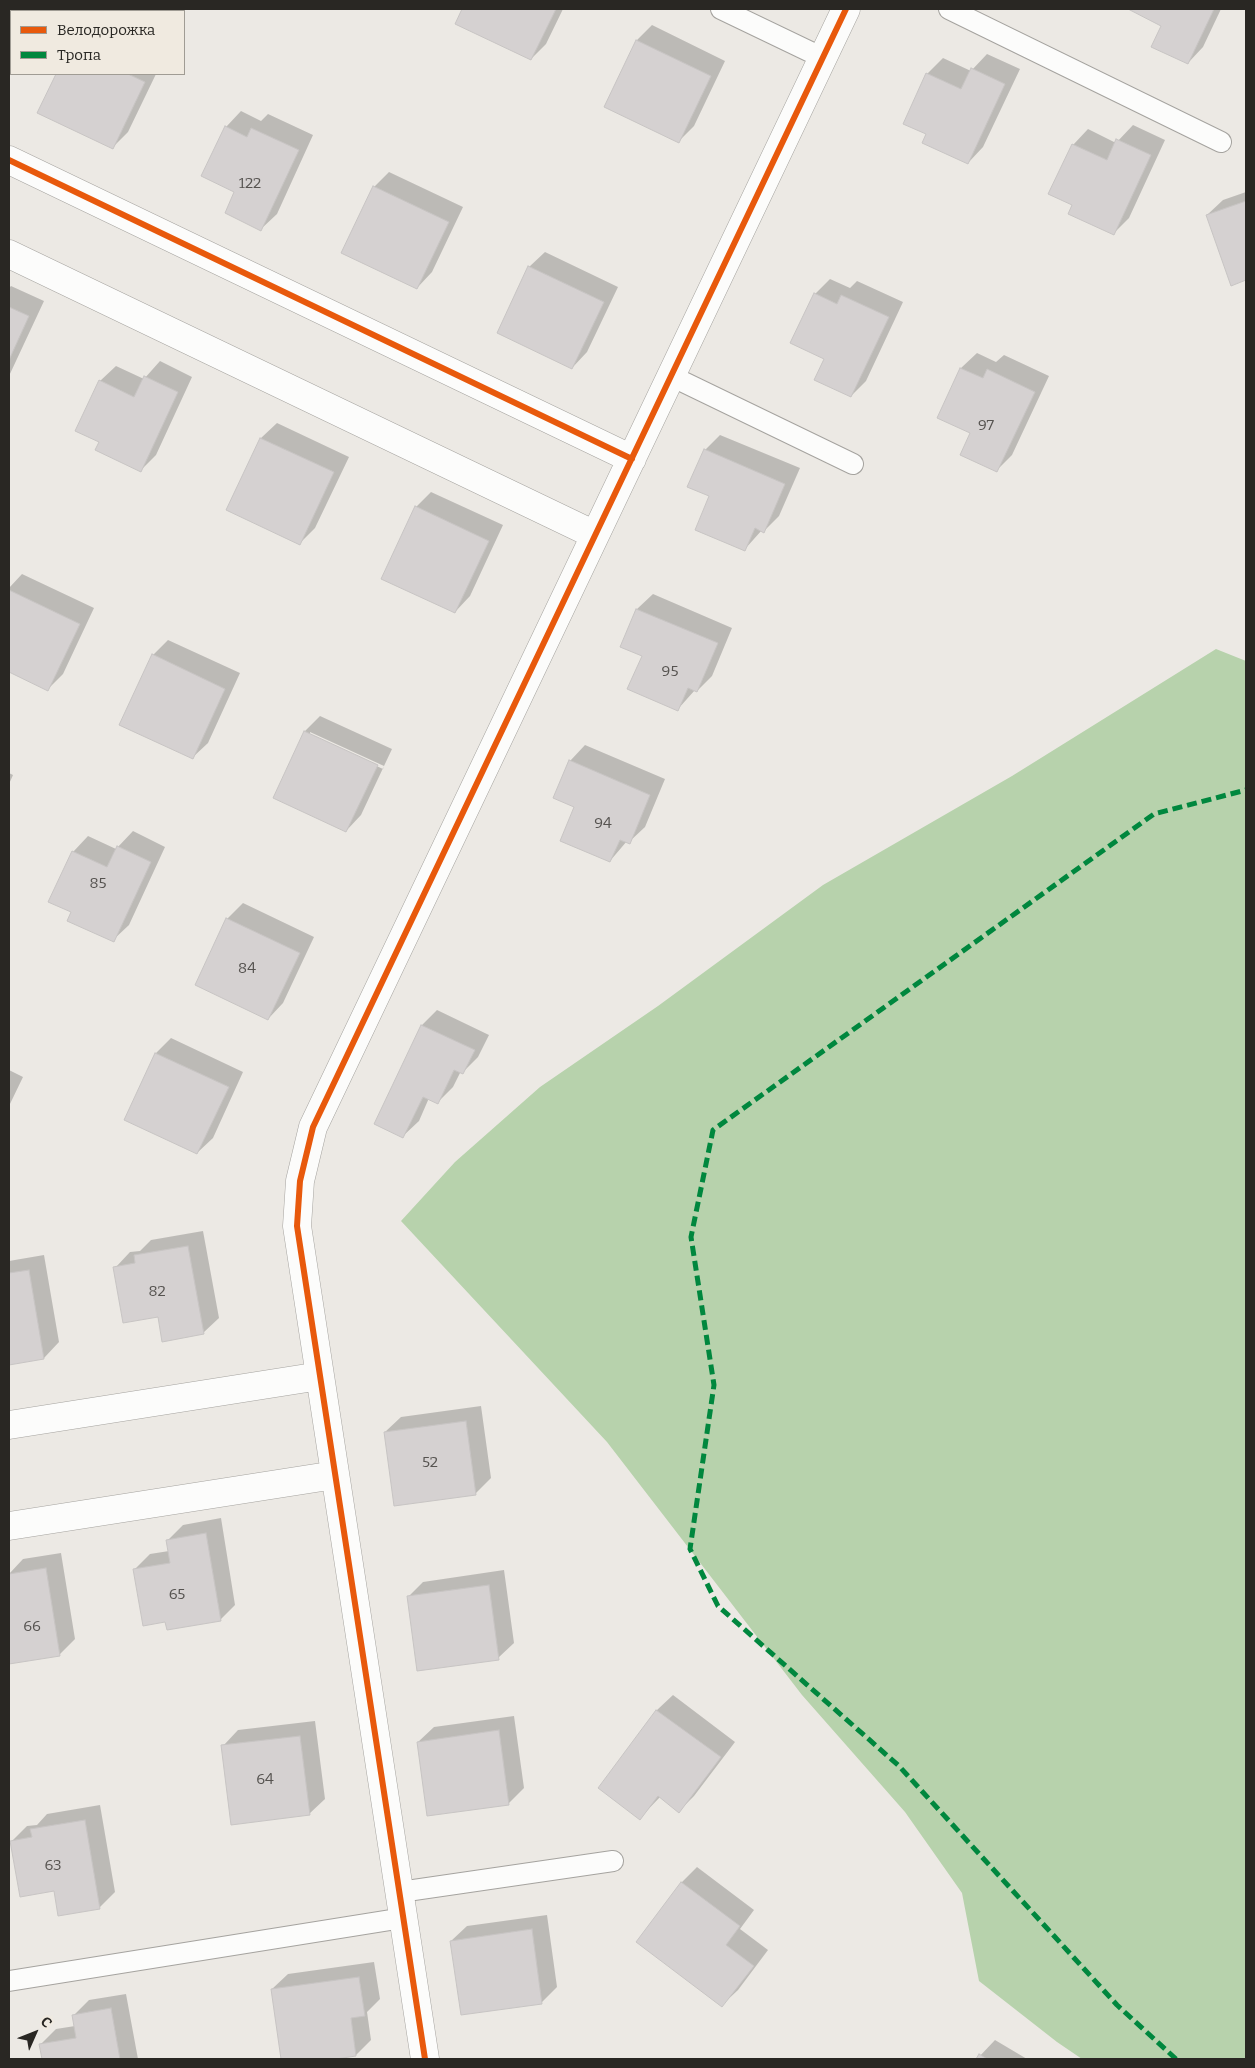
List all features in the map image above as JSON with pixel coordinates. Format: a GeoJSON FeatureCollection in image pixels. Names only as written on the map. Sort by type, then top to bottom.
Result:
{"type":"FeatureCollection","features":[{"type":"Feature","properties":{"kind":"street"},"geometry":{"type":"LineString","coordinates":[[425,2059],[297,1226],[300,1181],[313,1127],[846,9]]}},
{"type":"Feature","properties":{"kind":"street"},"geometry":{"type":"LineString","coordinates":[[9,160],[632,459]]}},
{"type":"Feature","properties":{"kind":"street"},"geometry":{"type":"LineString","coordinates":[[9,254],[596,535]]}},
{"type":"Feature","properties":{"kind":"street"},"geometry":{"type":"LineString","coordinates":[[9,1425],[320,1376]]}},
{"type":"Feature","properties":{"kind":"street"},"geometry":{"type":"LineString","coordinates":[[9,1526],[335,1475]]}},
{"type":"Feature","properties":{"kind":"lane"},"geometry":{"type":"LineString","coordinates":[[721,9],[823,58]]}},
{"type":"Feature","properties":{"kind":"lane"},"geometry":{"type":"LineString","coordinates":[[949,9],[1220,142]]}},
{"type":"Feature","properties":{"kind":"lane"},"geometry":{"type":"LineString","coordinates":[[671,376],[853,464]]}},
{"type":"Feature","properties":{"kind":"lane"},"geometry":{"type":"LineString","coordinates":[[400,1892],[613,1861]]}},
{"type":"Feature","properties":{"kind":"lane"},"geometry":{"type":"LineString","coordinates":[[9,1982],[403,1918]]}},
{"type":"Feature","properties":{"kind":"green space"},"geometry":{"type":"Polygon","coordinates":[[[1216,649],[1246,661],[1246,2059],[1082,2059],[1057,2042],[979,1981],[962,1893],[905,1812],[802,1695],[607,1442],[401,1221],[455,1162],[540,1087],[658,1006],[823,885],[1012,776],[1216,649]]]}},
{"type":"Feature","properties":{"kind":"building"},"geometry":{"type":"Polygon","coordinates":[[[462,9],[556,9],[531,60],[455,24],[462,9]]]}},
{"type":"Feature","properties":{"kind":"building"},"geometry":{"type":"Polygon","coordinates":[[[1128,9],[1214,9],[1188,64],[1151,47],[1161,26],[1128,9]]]}},
{"type":"Feature","properties":{"kind":"building"},"geometry":{"type":"Polygon","coordinates":[[[636,40],[711,76],[679,143],[604,107],[636,40]]]}},
{"type":"Feature","properties":{"kind":"building"},"geometry":{"type":"Polygon","coordinates":[[[971,68],[1005,84],[968,164],[922,143],[926,134],[903,124],[926,73],[961,89],[971,68]]]}},
{"type":"Feature","properties":{"kind":"building"},"geometry":{"type":"Polygon","coordinates":[[[56,75],[130,75],[145,82],[113,149],[37,113],[56,75]]]}},
{"type":"Feature","properties":{"kind":"building"},"geometry":{"type":"Polygon","coordinates":[[[225,126],[247,137],[251,128],[299,150],[261,231],[225,213],[234,192],[201,176],[225,126]]]}},
{"type":"Feature","properties":{"kind":"building"},"geometry":{"type":"Polygon","coordinates":[[[1116,139],[1151,155],[1114,235],[1068,214],[1072,205],[1048,194],[1072,144],[1107,160],[1116,139]]]}},
{"type":"Feature","properties":{"kind":"building"},"geometry":{"type":"Polygon","coordinates":[[[373,186],[449,222],[417,289],[341,253],[373,186]]]}},
{"type":"Feature","properties":{"kind":"building"},"geometry":{"type":"Polygon","coordinates":[[[1246,201],[1246,280],[1231,286],[1206,215],[1246,201]]]}},
{"type":"Feature","properties":{"kind":"building"},"geometry":{"type":"Polygon","coordinates":[[[528,266],[604,302],[572,369],[497,333],[528,266]]]}},
{"type":"Feature","properties":{"kind":"building"},"geometry":{"type":"Polygon","coordinates":[[[814,293],[837,304],[841,295],[889,317],[851,397],[814,380],[824,359],[790,343],[814,293]]]}},
{"type":"Feature","properties":{"kind":"building"},"geometry":{"type":"Polygon","coordinates":[[[9,307],[29,316],[9,360],[9,307]]]}},
{"type":"Feature","properties":{"kind":"building"},"geometry":{"type":"Polygon","coordinates":[[[960,368],[983,378],[987,369],[1035,392],[997,472],[960,455],[970,433],[937,418],[960,368]]]}},
{"type":"Feature","properties":{"kind":"building"},"geometry":{"type":"Polygon","coordinates":[[[144,376],[178,392],[141,472],[95,450],[99,442],[75,431],[99,380],[134,397],[144,376]]]}},
{"type":"Feature","properties":{"kind":"building"},"geometry":{"type":"Polygon","coordinates":[[[260,438],[334,472],[300,545],[226,510],[260,438]]]}},
{"type":"Feature","properties":{"kind":"building"},"geometry":{"type":"Polygon","coordinates":[[[704,449],[785,484],[764,533],[755,528],[745,551],[695,530],[709,496],[687,487],[704,449]]]}},
{"type":"Feature","properties":{"kind":"building"},"geometry":{"type":"Polygon","coordinates":[[[415,506],[489,541],[455,613],[381,579],[415,506]]]}},
{"type":"Feature","properties":{"kind":"building"},"geometry":{"type":"Polygon","coordinates":[[[9,590],[80,624],[48,691],[9,672],[9,590]]]}},
{"type":"Feature","properties":{"kind":"building"},"geometry":{"type":"Polygon","coordinates":[[[636,609],[718,643],[697,692],[688,688],[678,711],[627,689],[642,656],[620,647],[636,609]]]}},
{"type":"Feature","properties":{"kind":"building"},"geometry":{"type":"Polygon","coordinates":[[[152,654],[225,689],[193,759],[119,725],[152,654]]]}},
{"type":"Feature","properties":{"kind":"building"},"geometry":{"type":"Polygon","coordinates":[[[304,731],[378,765],[346,832],[273,798],[304,731]]]}},
{"type":"Feature","properties":{"kind":"building"},"geometry":{"type":"Polygon","coordinates":[[[569,760],[650,795],[630,844],[620,840],[610,862],[560,841],[574,807],[553,798],[569,760]]]}},
{"type":"Feature","properties":{"kind":"building"},"geometry":{"type":"Polygon","coordinates":[[[117,846],[151,862],[114,942],[67,921],[71,912],[48,902],[72,851],[107,867],[117,846]]]}},
{"type":"Feature","properties":{"kind":"building"},"geometry":{"type":"Polygon","coordinates":[[[226,918],[300,953],[268,1020],[195,985],[226,918]]]}},
{"type":"Feature","properties":{"kind":"building"},"geometry":{"type":"Polygon","coordinates":[[[421,1025],[475,1050],[463,1074],[454,1070],[438,1104],[423,1097],[403,1138],[374,1124],[421,1025]]]}},
{"type":"Feature","properties":{"kind":"building"},"geometry":{"type":"Polygon","coordinates":[[[155,1053],[229,1087],[197,1154],[124,1120],[155,1053]]]}},
{"type":"Feature","properties":{"kind":"building"},"geometry":{"type":"Polygon","coordinates":[[[188,1246],[204,1334],[162,1342],[158,1317],[123,1323],[113,1267],[135,1263],[134,1255],[188,1246]]]}},
{"type":"Feature","properties":{"kind":"building"},"geometry":{"type":"Polygon","coordinates":[[[29,1270],[44,1359],[9,1365],[9,1273],[29,1270]]]}},
{"type":"Feature","properties":{"kind":"building"},"geometry":{"type":"Polygon","coordinates":[[[466,1421],[476,1495],[394,1506],[384,1432],[466,1421]]]}},
{"type":"Feature","properties":{"kind":"building"},"geometry":{"type":"Polygon","coordinates":[[[206,1533],[221,1621],[167,1630],[165,1622],[143,1626],[133,1569],[170,1563],[166,1540],[206,1533]]]}},
{"type":"Feature","properties":{"kind":"building"},"geometry":{"type":"Polygon","coordinates":[[[46,1568],[60,1656],[9,1664],[9,1574],[46,1568]]]}},
{"type":"Feature","properties":{"kind":"building"},"geometry":{"type":"Polygon","coordinates":[[[489,1585],[499,1660],[417,1671],[407,1596],[489,1585]]]}},
{"type":"Feature","properties":{"kind":"building"},"geometry":{"type":"Polygon","coordinates":[[[656,1710],[721,1757],[679,1813],[658,1796],[640,1820],[598,1788],[656,1710]]]}},
{"type":"Feature","properties":{"kind":"building"},"geometry":{"type":"Polygon","coordinates":[[[499,1730],[509,1805],[427,1816],[417,1742],[499,1730]]]}},
{"type":"Feature","properties":{"kind":"building"},"geometry":{"type":"Polygon","coordinates":[[[300,1736],[310,1815],[231,1825],[221,1745],[300,1736]]]}},
{"type":"Feature","properties":{"kind":"building"},"geometry":{"type":"Polygon","coordinates":[[[85,1820],[100,1909],[58,1916],[54,1891],[20,1897],[10,1841],[32,1837],[30,1829],[85,1820]]]}},
{"type":"Feature","properties":{"kind":"building"},"geometry":{"type":"Polygon","coordinates":[[[681,1882],[740,1926],[726,1945],[754,1966],[722,2007],[636,1942],[681,1882]]]}},
{"type":"Feature","properties":{"kind":"building"},"geometry":{"type":"Polygon","coordinates":[[[532,1929],[542,2004],[461,2015],[450,1941],[532,1929]]]}},
{"type":"Feature","properties":{"kind":"building"},"geometry":{"type":"Polygon","coordinates":[[[359,1977],[365,2016],[351,2018],[356,2056],[336,2059],[281,2059],[271,1989],[359,1977]]]}},
{"type":"Feature","properties":{"kind":"building"},"geometry":{"type":"Polygon","coordinates":[[[111,2008],[120,2059],[42,2059],[39,2044],[76,2038],[72,2015],[111,2008]]]}},
{"type":"Feature","properties":{"kind":"building"},"geometry":{"type":"Polygon","coordinates":[[[979,2054],[987,2059],[976,2059],[979,2054]]]}},
{"type":"Feature","properties":{"kind":"marked path"},"geometry":{"type":"LineString","coordinates":[[1176,2059],[1117,2005],[899,1766],[718,1606],[690,1549],[714,1385],[691,1237],[713,1130],[1154,814],[1246,790]]}},
{"type":"Feature","properties":{"kind":"cycle path"},"geometry":{"type":"LineString","coordinates":[[425,2059],[297,1226],[300,1181],[313,1127],[846,9]]}},
{"type":"Feature","properties":{"kind":"cycle path"},"geometry":{"type":"LineString","coordinates":[[9,160],[632,459]]}}]}
